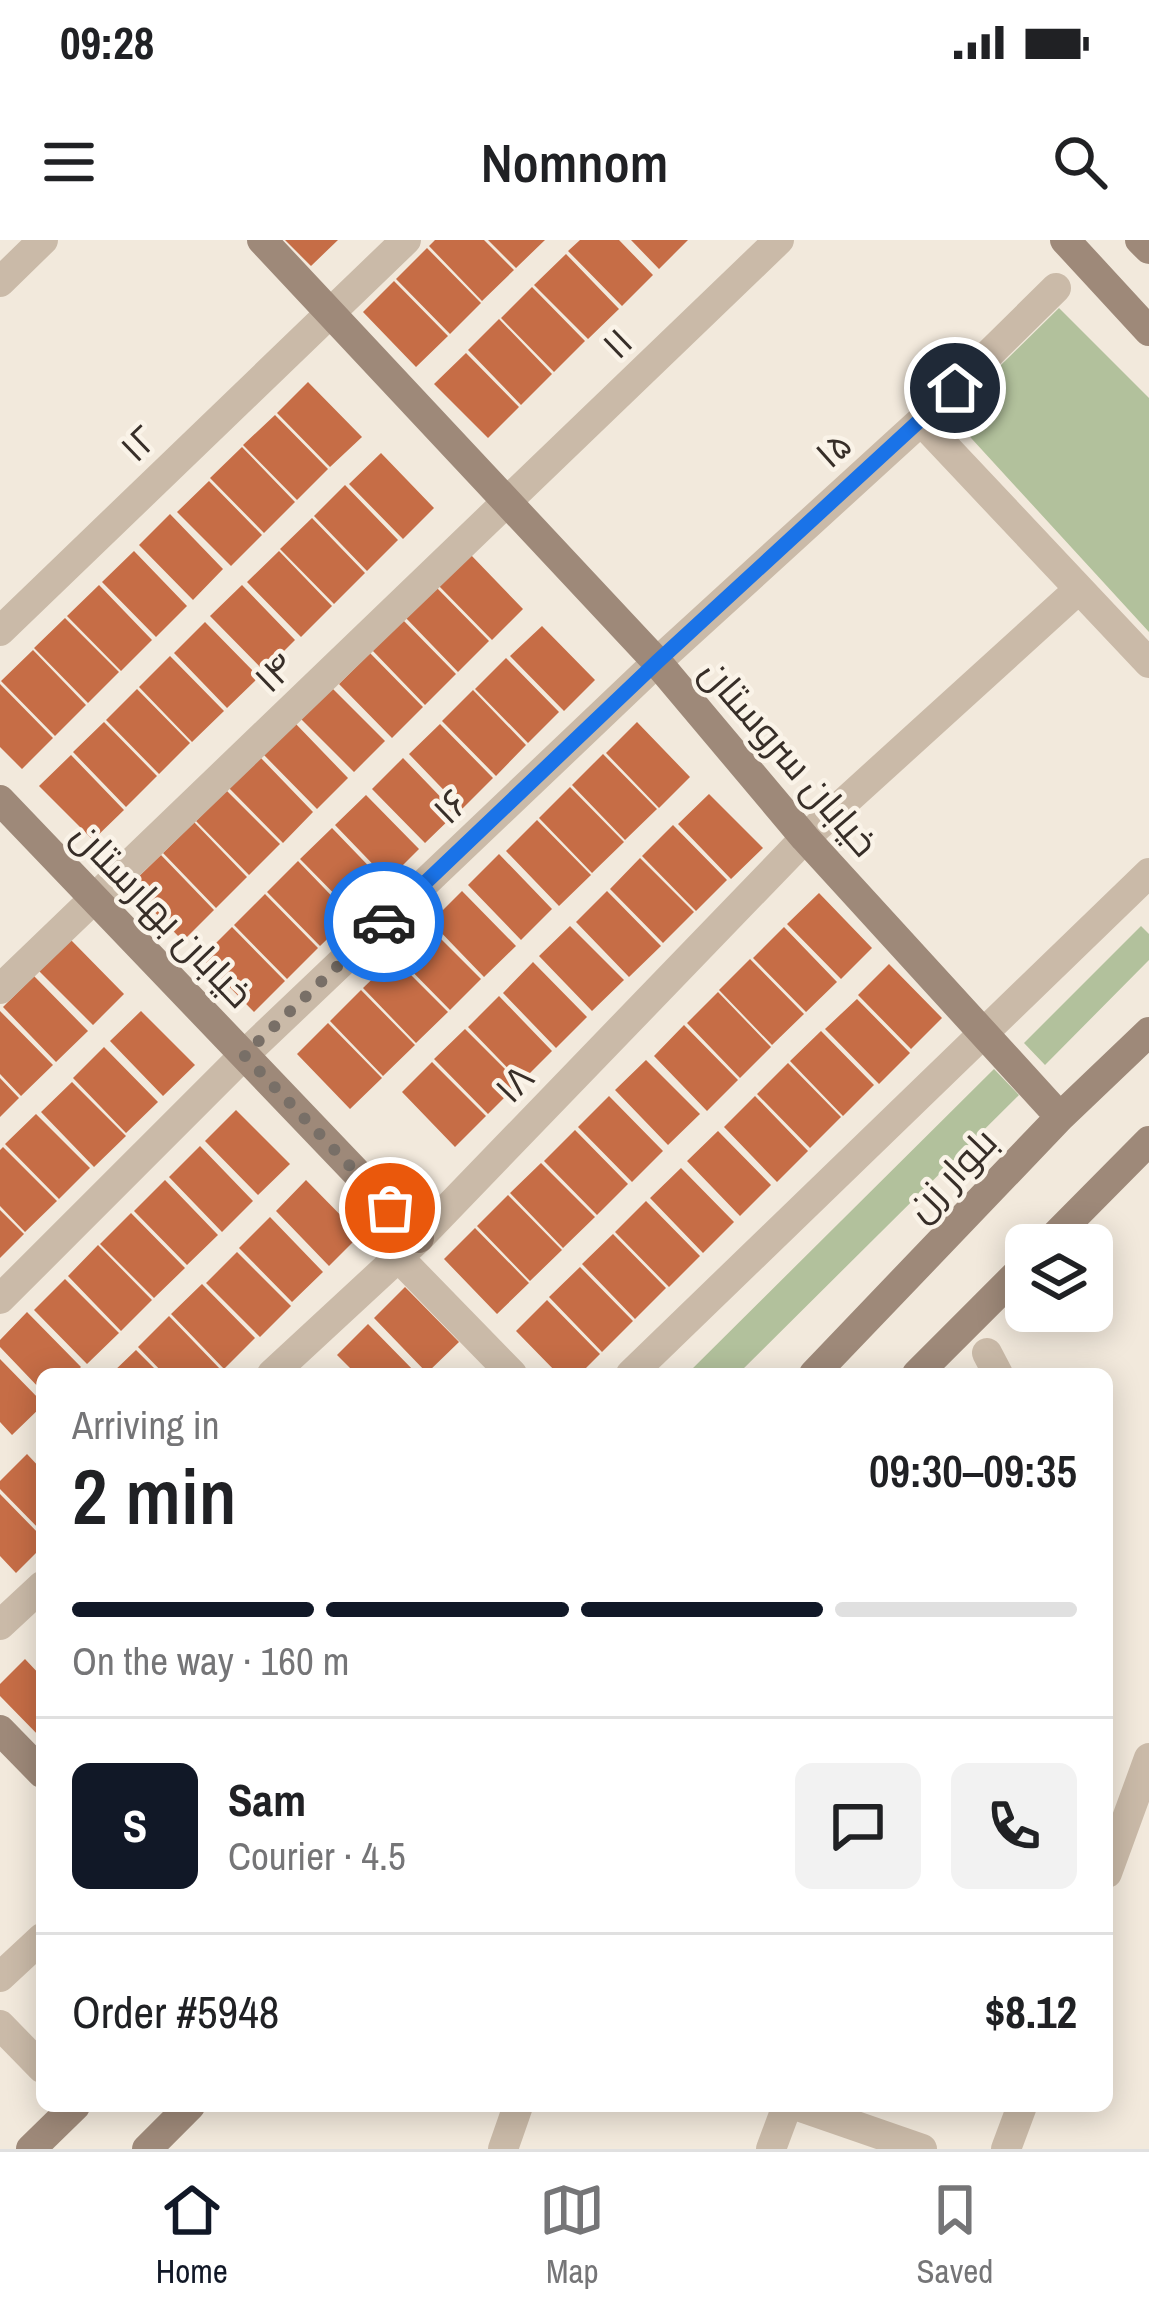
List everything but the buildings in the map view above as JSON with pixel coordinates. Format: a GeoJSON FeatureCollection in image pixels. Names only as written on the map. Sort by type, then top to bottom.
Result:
{"type":"FeatureCollection","features":[{"type":"Feature","properties":{"kind":"street"},"geometry":{"type":"LineString","coordinates":[[0,282],[43,240]]}},
{"type":"Feature","properties":{"kind":"street","name":"خیابان سروستان"},"geometry":{"type":"LineString","coordinates":[[262,240],[657,662],[805,838],[1060,1117]]}},
{"type":"Feature","properties":{"kind":"street","name":"۱۲"},"geometry":{"type":"LineString","coordinates":[[0,631],[406,240]]}},
{"type":"Feature","properties":{"kind":"street","name":"۱۱"},"geometry":{"type":"LineString","coordinates":[[508,501],[779,240]]}},
{"type":"Feature","properties":{"kind":"street"},"geometry":{"type":"LineString","coordinates":[[1065,240],[1149,331]]}},
{"type":"Feature","properties":{"kind":"street"},"geometry":{"type":"LineString","coordinates":[[1140,240],[1149,250]]}},
{"type":"Feature","properties":{"kind":"street","name":"۱۵"},"geometry":{"type":"LineString","coordinates":[[657,662],[921,421],[1056,288]]}},
{"type":"Feature","properties":{"kind":"street"},"geometry":{"type":"LineString","coordinates":[[921,421],[1149,663]]}},
{"type":"Feature","properties":{"kind":"street","name":"۱۴"},"geometry":{"type":"LineString","coordinates":[[0,989],[508,501]]}},
{"type":"Feature","properties":{"kind":"street","name":"۱۸"},"geometry":{"type":"LineString","coordinates":[[278,1368],[409,1247],[805,838],[1079,589]]}},
{"type":"Feature","properties":{"kind":"street","name":"۱۶"},"geometry":{"type":"LineString","coordinates":[[244,1055],[657,662]]}},
{"type":"Feature","properties":{"kind":"street","name":"خیابان بهارستان"},"geometry":{"type":"LineString","coordinates":[[0,800],[244,1055],[409,1247]]}},
{"type":"Feature","properties":{"kind":"street"},"geometry":{"type":"LineString","coordinates":[[637,1368],[1149,873]]}},
{"type":"Feature","properties":{"kind":"street","name":"بلوار زن"},"geometry":{"type":"LineString","coordinates":[[820,1368],[1060,1117],[1149,1032]]}},
{"type":"Feature","properties":{"kind":"street"},"geometry":{"type":"LineString","coordinates":[[0,1299],[244,1055]]}},
{"type":"Feature","properties":{"kind":"street"},"geometry":{"type":"LineString","coordinates":[[1067,1224],[1149,1141]]}},
{"type":"Feature","properties":{"kind":"street"},"geometry":{"type":"LineString","coordinates":[[409,1247],[507,1368]]}},
{"type":"Feature","properties":{"kind":"street"},"geometry":{"type":"LineString","coordinates":[[923,1368],[1005,1285]]}},
{"type":"Feature","properties":{"kind":"street"},"geometry":{"type":"LineString","coordinates":[[0,1625],[36,1592]]}},
{"type":"Feature","properties":{"kind":"street"},"geometry":{"type":"LineString","coordinates":[[0,1730],[36,1767]]}},
{"type":"Feature","properties":{"kind":"street"},"geometry":{"type":"LineString","coordinates":[[1113,1857],[1149,1758]]}},
{"type":"Feature","properties":{"kind":"street"},"geometry":{"type":"LineString","coordinates":[[0,1977],[36,1944]]}},
{"type":"Feature","properties":{"kind":"street"},"geometry":{"type":"LineString","coordinates":[[0,2025],[36,2062]]}},
{"type":"Feature","properties":{"kind":"street"},"geometry":{"type":"LineString","coordinates":[[31,2149],[69,2112]]}},
{"type":"Feature","properties":{"kind":"street"},"geometry":{"type":"LineString","coordinates":[[147,2149],[184,2112]]}},
{"type":"Feature","properties":{"kind":"street"},"geometry":{"type":"LineString","coordinates":[[503,2149],[516,2112]]}},
{"type":"Feature","properties":{"kind":"street"},"geometry":{"type":"LineString","coordinates":[[771,2149],[786,2112]]}},
{"type":"Feature","properties":{"kind":"street"},"geometry":{"type":"LineString","coordinates":[[815,2112],[922,2149]]}},
{"type":"Feature","properties":{"kind":"street"},"geometry":{"type":"LineString","coordinates":[[1006,2149],[1020,2112]]}},
{"type":"Feature","properties":{"kind":"green space"},"geometry":{"type":"Polygon","coordinates":[[[1059,308],[1149,398],[1149,632],[950,415],[1059,308]]]}},
{"type":"Feature","properties":{"kind":"green space"},"geometry":{"type":"Polygon","coordinates":[[[1141,926],[1149,934],[1149,960],[1045,1065],[1024,1043],[1141,926]]]}},
{"type":"Feature","properties":{"kind":"green space"},"geometry":{"type":"Polygon","coordinates":[[[994,1069],[1019,1095],[744,1368],[693,1368],[994,1069]]]}},
{"type":"Feature","properties":{"kind":"way so far"},"geometry":{"type":"LineString","coordinates":[[384,922],[244,1055],[390,1208]]}},
{"type":"Feature","properties":{"kind":"route"},"geometry":{"type":"LineString","coordinates":[[384,922],[955,388]]}}]}
